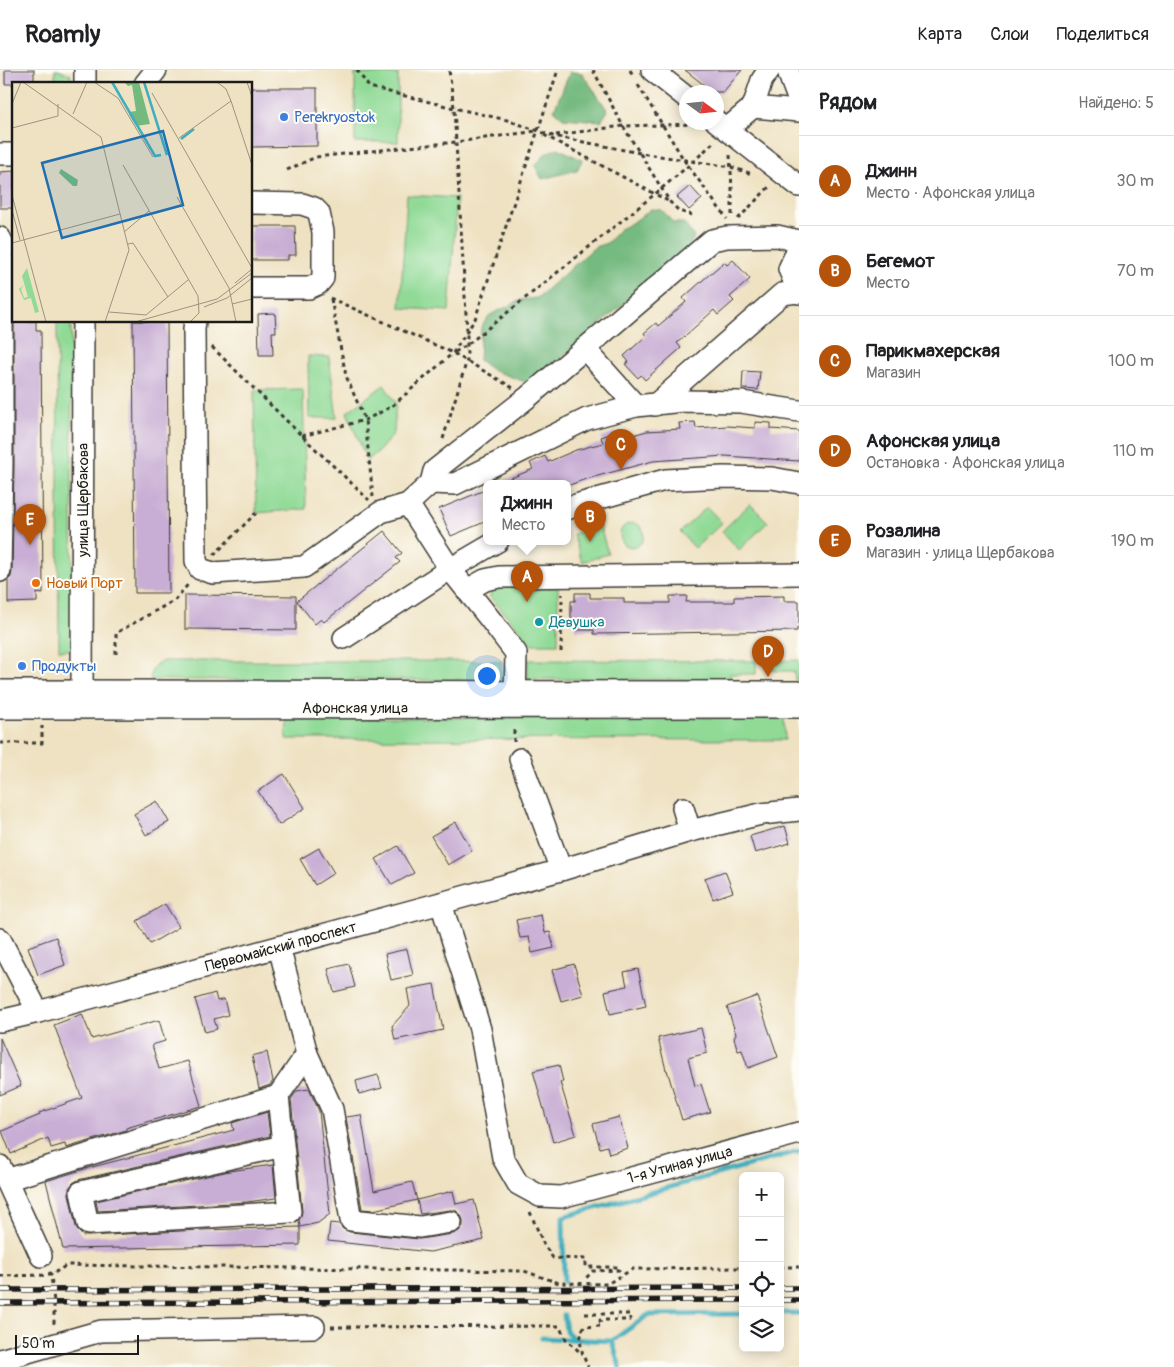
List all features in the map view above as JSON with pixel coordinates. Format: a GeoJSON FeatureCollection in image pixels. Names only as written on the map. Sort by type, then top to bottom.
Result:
{"type":"FeatureCollection","features":[{"type":"Feature","properties":{"kind":"street"},"geometry":{"type":"LineString","coordinates":[[147,82],[156,70]]}},
{"type":"Feature","properties":{"kind":"street"},"geometry":{"type":"LineString","coordinates":[[652,70],[679,91]]}},
{"type":"Feature","properties":{"kind":"street"},"geometry":{"type":"LineString","coordinates":[[753,107],[762,80],[769,70]]}},
{"type":"Feature","properties":{"kind":"street"},"geometry":{"type":"LineString","coordinates":[[788,70],[799,101]]}},
{"type":"Feature","properties":{"kind":"street"},"geometry":{"type":"LineString","coordinates":[[724,124],[753,107],[799,111]]}},
{"type":"Feature","properties":{"kind":"street"},"geometry":{"type":"LineString","coordinates":[[724,127],[799,186]]}},
{"type":"Feature","properties":{"kind":"street"},"geometry":{"type":"LineString","coordinates":[[252,203],[302,204],[314,208],[319,212],[323,232],[323,278],[318,284],[309,288],[252,288]]}},
{"type":"Feature","properties":{"kind":"street"},"geometry":{"type":"LineString","coordinates":[[194,325],[196,561],[200,569],[213,573],[304,568],[380,512],[408,504],[432,483],[434,471],[528,397],[712,240],[728,237],[777,236],[799,241]]}},
{"type":"Feature","properties":{"kind":"street"},"geometry":{"type":"LineString","coordinates":[[0,238],[2,242],[2,464],[0,571]]}},
{"type":"Feature","properties":{"kind":"street"},"geometry":{"type":"LineString","coordinates":[[645,405],[782,294],[798,292],[789,269],[799,247]]}},
{"type":"Feature","properties":{"kind":"street","name":"улица Щербакова"},"geometry":{"type":"LineString","coordinates":[[82,700],[83,322]]}},
{"type":"Feature","properties":{"kind":"street"},"geometry":{"type":"LineString","coordinates":[[585,349],[645,405]]}},
{"type":"Feature","properties":{"kind":"street"},"geometry":{"type":"LineString","coordinates":[[432,483],[455,484],[587,420],[645,405],[684,401],[741,402],[799,411]]}},
{"type":"Feature","properties":{"kind":"street"},"geometry":{"type":"LineString","coordinates":[[571,507],[665,480],[724,477],[772,478],[799,482]]}},
{"type":"Feature","properties":{"kind":"street"},"geometry":{"type":"LineString","coordinates":[[408,504],[450,569],[516,653],[515,700]]}},
{"type":"Feature","properties":{"kind":"street"},"geometry":{"type":"LineString","coordinates":[[344,638],[450,569],[491,545]]}},
{"type":"Feature","properties":{"kind":"street"},"geometry":{"type":"LineString","coordinates":[[467,590],[485,580],[498,576],[799,574]]}},
{"type":"Feature","properties":{"kind":"street","name":"Афонская улица"},"geometry":{"type":"LineString","coordinates":[[0,692],[82,700],[515,700],[799,707]]}},
{"type":"Feature","properties":{"kind":"street","name":"Афонская улица"},"geometry":{"type":"LineString","coordinates":[[515,700],[799,692]]}},
{"type":"Feature","properties":{"kind":"street","name":"Афонская улица"},"geometry":{"type":"LineString","coordinates":[[0,708],[82,700]]}},
{"type":"Feature","properties":{"kind":"street"},"geometry":{"type":"LineString","coordinates":[[520,759],[561,870]]}},
{"type":"Feature","properties":{"kind":"street"},"geometry":{"type":"LineString","coordinates":[[683,808],[690,831]]}},
{"type":"Feature","properties":{"kind":"street","name":"Первомайский проспект"},"geometry":{"type":"LineString","coordinates":[[0,1021],[442,903],[690,831],[761,814],[799,810]]}},
{"type":"Feature","properties":{"kind":"street","name":"1-я Утиная улица"},"geometry":{"type":"LineString","coordinates":[[442,903],[480,1028],[503,1158],[518,1184],[540,1196],[561,1197],[799,1133]]}},
{"type":"Feature","properties":{"kind":"street"},"geometry":{"type":"LineString","coordinates":[[0,939],[38,1012]]}},
{"type":"Feature","properties":{"kind":"street"},"geometry":{"type":"LineString","coordinates":[[279,947],[307,1054],[332,1109],[351,1220],[420,1227],[451,1222]]}},
{"type":"Feature","properties":{"kind":"street"},"geometry":{"type":"LineString","coordinates":[[41,1256],[3,1173],[278,1096],[307,1054]]}},
{"type":"Feature","properties":{"kind":"street"},"geometry":{"type":"LineString","coordinates":[[278,1096],[290,1212],[88,1224],[80,1192],[283,1146]]}},
{"type":"Feature","properties":{"kind":"street"},"geometry":{"type":"LineString","coordinates":[[0,1360],[102,1330],[314,1327]]}},
{"type":"Feature","properties":{"kind":"path"},"geometry":{"type":"LineString","coordinates":[[357,70],[369,87],[507,120],[553,136],[640,153],[731,167],[757,176]]}},
{"type":"Feature","properties":{"kind":"path"},"geometry":{"type":"LineString","coordinates":[[442,443],[467,360],[454,108],[449,70]]}},
{"type":"Feature","properties":{"kind":"path"},"geometry":{"type":"LineString","coordinates":[[453,353],[475,319],[558,70]]}},
{"type":"Feature","properties":{"kind":"path"},"geometry":{"type":"LineString","coordinates":[[593,70],[623,126],[670,202]]}},
{"type":"Feature","properties":{"kind":"path"},"geometry":{"type":"LineString","coordinates":[[630,70],[684,160],[732,226]]}},
{"type":"Feature","properties":{"kind":"path"},"geometry":{"type":"LineString","coordinates":[[553,136],[623,126],[679,124]]}},
{"type":"Feature","properties":{"kind":"path"},"geometry":{"type":"LineString","coordinates":[[302,436],[365,420],[391,407],[453,353],[467,346],[662,189],[694,161],[718,130]]}},
{"type":"Feature","properties":{"kind":"path"},"geometry":{"type":"LineString","coordinates":[[723,130],[731,167],[732,226]]}},
{"type":"Feature","properties":{"kind":"path"},"geometry":{"type":"LineString","coordinates":[[286,170],[316,157],[538,131],[670,202],[679,210],[692,215]]}},
{"type":"Feature","properties":{"kind":"path"},"geometry":{"type":"LineString","coordinates":[[732,226],[782,173]]}},
{"type":"Feature","properties":{"kind":"path"},"geometry":{"type":"LineString","coordinates":[[309,288],[453,353],[528,397]]}},
{"type":"Feature","properties":{"kind":"path"},"geometry":{"type":"LineString","coordinates":[[194,325],[302,436],[374,506],[365,420],[346,376],[331,298]]}},
{"type":"Feature","properties":{"kind":"path"},"geometry":{"type":"LineString","coordinates":[[116,654],[116,633],[176,600],[200,569],[256,513]]}},
{"type":"Feature","properties":{"kind":"path"},"geometry":{"type":"LineString","coordinates":[[560,652],[562,576]]}},
{"type":"Feature","properties":{"kind":"path"},"geometry":{"type":"LineString","coordinates":[[515,700],[514,744],[520,759]]}},
{"type":"Feature","properties":{"kind":"path"},"geometry":{"type":"LineString","coordinates":[[0,743],[42,743],[42,722]]}},
{"type":"Feature","properties":{"kind":"path"},"geometry":{"type":"LineString","coordinates":[[530,1212],[544,1245],[553,1258],[586,1259],[586,1267],[619,1267],[619,1270],[593,1271],[585,1279]]}},
{"type":"Feature","properties":{"kind":"path"},"geometry":{"type":"LineString","coordinates":[[41,1256],[51,1275],[54,1323],[62,1342]]}},
{"type":"Feature","properties":{"kind":"path"},"geometry":{"type":"LineString","coordinates":[[0,1276],[51,1275],[68,1265],[524,1271],[559,1283],[606,1284],[633,1269],[739,1268]]}},
{"type":"Feature","properties":{"kind":"path"},"geometry":{"type":"LineString","coordinates":[[784,1267],[799,1267]]}},
{"type":"Feature","properties":{"kind":"path"},"geometry":{"type":"LineString","coordinates":[[585,1314],[630,1314],[630,1320],[600,1320],[600,1326],[584,1327],[581,1332],[581,1345],[582,1354],[588,1367]]}},
{"type":"Feature","properties":{"kind":"path"},"geometry":{"type":"LineString","coordinates":[[314,1327],[559,1326],[566,1339],[582,1354]]}},
{"type":"Feature","properties":{"kind":"green space"},"geometry":{"type":"Polygon","coordinates":[[[55,70],[71,75],[71,82],[55,82],[55,70]]]}},
{"type":"Feature","properties":{"kind":"green space"},"geometry":{"type":"Polygon","coordinates":[[[570,72],[582,73],[608,111],[601,121],[563,118],[554,110],[570,72]]]}},
{"type":"Feature","properties":{"kind":"green space"},"geometry":{"type":"Polygon","coordinates":[[[355,74],[398,74],[398,142],[355,142],[355,74]]]}},
{"type":"Feature","properties":{"kind":"green space"},"geometry":{"type":"Polygon","coordinates":[[[558,148],[582,160],[577,170],[542,179],[535,166],[546,153],[558,148]]]}},
{"type":"Feature","properties":{"kind":"green space"},"geometry":{"type":"Polygon","coordinates":[[[407,195],[457,198],[449,311],[400,308],[407,195]]]}},
{"type":"Feature","properties":{"kind":"green space"},"geometry":{"type":"Polygon","coordinates":[[[651,209],[662,210],[673,223],[684,223],[694,237],[689,247],[531,384],[492,370],[479,360],[481,327],[490,315],[521,300],[537,298],[595,247],[607,243],[620,229],[651,209]]]}},
{"type":"Feature","properties":{"kind":"green space"},"geometry":{"type":"Polygon","coordinates":[[[57,322],[71,322],[73,650],[59,650],[57,322]]]}},
{"type":"Feature","properties":{"kind":"green space"},"geometry":{"type":"Polygon","coordinates":[[[308,356],[329,357],[337,418],[309,418],[308,356]]]}},
{"type":"Feature","properties":{"kind":"green space"},"geometry":{"type":"Polygon","coordinates":[[[384,385],[396,403],[394,433],[380,450],[367,461],[347,412],[384,385]]]}},
{"type":"Feature","properties":{"kind":"green space"},"geometry":{"type":"Polygon","coordinates":[[[303,389],[306,509],[256,513],[254,390],[303,389]]]}},
{"type":"Feature","properties":{"kind":"green space"},"geometry":{"type":"Polygon","coordinates":[[[750,504],[768,522],[739,550],[722,531],[750,504]]]}},
{"type":"Feature","properties":{"kind":"green space"},"geometry":{"type":"Polygon","coordinates":[[[707,507],[722,523],[695,548],[680,532],[707,507]]]}},
{"type":"Feature","properties":{"kind":"green space"},"geometry":{"type":"Polygon","coordinates":[[[632,523],[640,527],[644,535],[640,543],[632,547],[624,543],[620,535],[624,527],[632,523]]]}},
{"type":"Feature","properties":{"kind":"green space"},"geometry":{"type":"Polygon","coordinates":[[[600,526],[608,554],[582,562],[573,534],[600,526]]]}},
{"type":"Feature","properties":{"kind":"green space"},"geometry":{"type":"Polygon","coordinates":[[[500,587],[558,587],[558,644],[532,644],[490,597],[493,590],[500,587]]]}},
{"type":"Feature","properties":{"kind":"green space"},"geometry":{"type":"Polygon","coordinates":[[[528,660],[756,661],[756,674],[730,674],[730,680],[528,679],[528,660]]]}},
{"type":"Feature","properties":{"kind":"green space"},"geometry":{"type":"Polygon","coordinates":[[[799,660],[799,680],[795,680],[794,671],[773,671],[773,661],[799,660]]]}},
{"type":"Feature","properties":{"kind":"green space"},"geometry":{"type":"Polygon","coordinates":[[[164,661],[501,661],[501,680],[150,680],[153,668],[164,661]]]}},
{"type":"Feature","properties":{"kind":"green space"},"geometry":{"type":"Polygon","coordinates":[[[784,717],[785,740],[286,739],[287,718],[784,717]]]}},
{"type":"Feature","properties":{"kind":"building"},"geometry":{"type":"Polygon","coordinates":[[[5,70],[34,70],[34,82],[12,82],[12,84],[5,84],[5,70]]]}},
{"type":"Feature","properties":{"kind":"building"},"geometry":{"type":"Polygon","coordinates":[[[685,70],[742,70],[724,91],[724,85],[704,85],[685,70]]]}},
{"type":"Feature","properties":{"kind":"building","name":"Perekryostok"},"geometry":{"type":"Polygon","coordinates":[[[252,88],[317,88],[317,146],[252,147],[252,88]]]}},
{"type":"Feature","properties":{"kind":"building"},"geometry":{"type":"Polygon","coordinates":[[[12,171],[12,208],[0,208],[0,172],[12,171]]]}},
{"type":"Feature","properties":{"kind":"building"},"geometry":{"type":"Polygon","coordinates":[[[690,186],[702,199],[689,210],[677,197],[690,186]]]}},
{"type":"Feature","properties":{"kind":"building"},"geometry":{"type":"Polygon","coordinates":[[[252,226],[295,226],[296,255],[288,255],[288,260],[252,260],[252,226]]]}},
{"type":"Feature","properties":{"kind":"building"},"geometry":{"type":"Polygon","coordinates":[[[733,260],[750,279],[730,297],[734,301],[718,315],[714,310],[677,343],[681,348],[645,380],[641,375],[638,378],[625,364],[629,362],[624,356],[646,336],[644,333],[656,323],[658,326],[686,302],[683,298],[703,280],[724,262],[727,265],[733,260]]]}},
{"type":"Feature","properties":{"kind":"building"},"geometry":{"type":"Polygon","coordinates":[[[275,313],[276,332],[272,332],[273,355],[259,355],[258,314],[275,313]]]}},
{"type":"Feature","properties":{"kind":"building"},"geometry":{"type":"Polygon","coordinates":[[[14,322],[36,322],[36,330],[41,330],[43,594],[37,593],[37,602],[8,603],[8,580],[11,577],[12,571],[14,322]]]}},
{"type":"Feature","properties":{"kind":"building"},"geometry":{"type":"Polygon","coordinates":[[[133,322],[167,322],[169,593],[135,593],[133,322]]]}},
{"type":"Feature","properties":{"kind":"building"},"geometry":{"type":"Polygon","coordinates":[[[743,371],[760,372],[758,390],[742,389],[743,371]]]}},
{"type":"Feature","properties":{"kind":"building"},"geometry":{"type":"Polygon","coordinates":[[[695,422],[696,428],[727,426],[755,428],[755,422],[771,423],[771,429],[799,431],[799,461],[725,456],[653,461],[571,484],[571,480],[506,480],[533,469],[530,463],[545,456],[548,462],[576,450],[603,443],[601,437],[616,432],[618,439],[647,431],[680,429],[679,423],[695,422]]]}},
{"type":"Feature","properties":{"kind":"building"},"geometry":{"type":"Polygon","coordinates":[[[483,491],[483,523],[451,536],[439,509],[483,491]]]}},
{"type":"Feature","properties":{"kind":"building"},"geometry":{"type":"Polygon","coordinates":[[[384,531],[402,553],[396,558],[400,562],[324,622],[321,619],[315,624],[297,601],[384,531]]]}},
{"type":"Feature","properties":{"kind":"building"},"geometry":{"type":"Polygon","coordinates":[[[575,593],[590,593],[590,598],[624,598],[624,603],[670,603],[670,596],[687,596],[686,602],[734,602],[734,597],[784,596],[784,601],[799,601],[799,628],[797,628],[797,631],[594,634],[594,630],[575,630],[575,623],[571,623],[571,601],[575,601],[575,593]]]}},
{"type":"Feature","properties":{"kind":"building"},"geometry":{"type":"Polygon","coordinates":[[[185,595],[296,596],[296,630],[185,629],[185,595]]]}},
{"type":"Feature","properties":{"kind":"building"},"geometry":{"type":"Polygon","coordinates":[[[284,774],[305,808],[279,825],[258,791],[284,774]]]}},
{"type":"Feature","properties":{"kind":"building"},"geometry":{"type":"Polygon","coordinates":[[[157,801],[169,822],[146,835],[134,814],[157,801]]]}},
{"type":"Feature","properties":{"kind":"building"},"geometry":{"type":"Polygon","coordinates":[[[456,822],[472,851],[448,865],[431,836],[456,822]]]}},
{"type":"Feature","properties":{"kind":"building"},"geometry":{"type":"Polygon","coordinates":[[[785,826],[790,843],[755,853],[750,836],[785,826]]]}},
{"type":"Feature","properties":{"kind":"building"},"geometry":{"type":"Polygon","coordinates":[[[398,846],[414,873],[392,885],[376,859],[398,846]]]}},
{"type":"Feature","properties":{"kind":"building"},"geometry":{"type":"Polygon","coordinates":[[[319,848],[334,873],[315,885],[300,859],[319,848]]]}},
{"type":"Feature","properties":{"kind":"building"},"geometry":{"type":"Polygon","coordinates":[[[725,871],[733,892],[713,899],[705,878],[725,871]]]}},
{"type":"Feature","properties":{"kind":"building"},"geometry":{"type":"Polygon","coordinates":[[[165,904],[179,927],[150,944],[137,921],[165,904]]]}},
{"type":"Feature","properties":{"kind":"building"},"geometry":{"type":"Polygon","coordinates":[[[541,915],[545,933],[550,932],[554,948],[532,953],[529,937],[520,938],[516,920],[541,915]]]}},
{"type":"Feature","properties":{"kind":"building"},"geometry":{"type":"Polygon","coordinates":[[[56,937],[65,965],[38,975],[28,947],[56,937]]]}},
{"type":"Feature","properties":{"kind":"building"},"geometry":{"type":"Polygon","coordinates":[[[407,949],[413,975],[391,980],[385,954],[407,949]]]}},
{"type":"Feature","properties":{"kind":"building"},"geometry":{"type":"Polygon","coordinates":[[[349,964],[355,987],[334,992],[328,969],[349,964]]]}},
{"type":"Feature","properties":{"kind":"building"},"geometry":{"type":"Polygon","coordinates":[[[574,964],[583,995],[561,1001],[552,970],[574,964]]]}},
{"type":"Feature","properties":{"kind":"building"},"geometry":{"type":"Polygon","coordinates":[[[638,969],[646,1006],[610,1014],[605,991],[627,986],[624,972],[638,969]]]}},
{"type":"Feature","properties":{"kind":"building"},"geometry":{"type":"Polygon","coordinates":[[[434,984],[443,1030],[395,1040],[392,1026],[410,1006],[407,989],[434,984]]]}},
{"type":"Feature","properties":{"kind":"building"},"geometry":{"type":"Polygon","coordinates":[[[215,993],[217,1001],[224,999],[228,1015],[214,1019],[217,1029],[205,1032],[195,999],[215,993]]]}},
{"type":"Feature","properties":{"kind":"building"},"geometry":{"type":"Polygon","coordinates":[[[757,996],[778,1057],[748,1068],[742,1050],[738,1051],[734,1038],[736,1034],[727,1007],[757,996]]]}},
{"type":"Feature","properties":{"kind":"building"},"geometry":{"type":"Polygon","coordinates":[[[82,1014],[92,1039],[159,1020],[165,1041],[152,1045],[159,1069],[188,1061],[201,1106],[66,1148],[65,1144],[51,1148],[48,1138],[11,1154],[2,1131],[40,1115],[39,1113],[82,1098],[54,1025],[82,1014]]]}},
{"type":"Feature","properties":{"kind":"building"},"geometry":{"type":"Polygon","coordinates":[[[701,1028],[707,1053],[688,1058],[695,1086],[701,1084],[710,1112],[682,1120],[658,1038],[701,1028]]]}},
{"type":"Feature","properties":{"kind":"building"},"geometry":{"type":"Polygon","coordinates":[[[0,1038],[21,1086],[0,1095],[0,1038]]]}},
{"type":"Feature","properties":{"kind":"building"},"geometry":{"type":"Polygon","coordinates":[[[267,1052],[273,1081],[270,1085],[259,1089],[252,1056],[267,1052]]]}},
{"type":"Feature","properties":{"kind":"building"},"geometry":{"type":"Polygon","coordinates":[[[559,1065],[563,1082],[560,1082],[576,1135],[553,1142],[533,1071],[559,1065]]]}},
{"type":"Feature","properties":{"kind":"building"},"geometry":{"type":"Polygon","coordinates":[[[378,1075],[382,1088],[359,1094],[356,1081],[378,1075]]]}},
{"type":"Feature","properties":{"kind":"building"},"geometry":{"type":"Polygon","coordinates":[[[309,1089],[319,1111],[330,1214],[318,1223],[300,1227],[299,1220],[302,1211],[291,1099],[297,1091],[309,1089]]]}},
{"type":"Feature","properties":{"kind":"building"},"geometry":{"type":"Polygon","coordinates":[[[267,1112],[270,1136],[78,1180],[73,1183],[69,1188],[69,1194],[76,1227],[83,1236],[89,1236],[300,1227],[300,1245],[63,1249],[46,1181],[234,1130],[232,1123],[267,1112]]]}},
{"type":"Feature","properties":{"kind":"building"},"geometry":{"type":"Polygon","coordinates":[[[361,1115],[374,1191],[412,1182],[417,1200],[373,1210],[362,1209],[346,1117],[361,1115]]]}},
{"type":"Feature","properties":{"kind":"building"},"geometry":{"type":"Polygon","coordinates":[[[619,1117],[628,1148],[609,1154],[607,1146],[600,1148],[593,1124],[619,1117]]]}},
{"type":"Feature","properties":{"kind":"building"},"geometry":{"type":"Polygon","coordinates":[[[273,1165],[276,1198],[247,1202],[98,1211],[96,1201],[229,1171],[273,1165]]]}},
{"type":"Feature","properties":{"kind":"building"},"geometry":{"type":"Polygon","coordinates":[[[453,1191],[456,1204],[474,1200],[484,1240],[430,1252],[328,1241],[330,1223],[339,1224],[343,1229],[350,1232],[419,1239],[453,1234],[463,1226],[460,1214],[455,1210],[450,1210],[420,1214],[417,1200],[453,1191]]]}},
{"type":"Feature","properties":{"kind":"waterway"},"geometry":{"type":"LineString","coordinates":[[564,1282],[563,1217],[799,1151]]}},
{"type":"Feature","properties":{"kind":"waterway"},"geometry":{"type":"LineString","coordinates":[[784,1313],[799,1313]]}},
{"type":"Feature","properties":{"kind":"waterway"},"geometry":{"type":"LineString","coordinates":[[542,1338],[612,1341],[648,1315],[739,1314]]}},
{"type":"Feature","properties":{"kind":"waterway"},"geometry":{"type":"LineString","coordinates":[[564,1315],[566,1331],[574,1339]]}},
{"type":"Feature","properties":{"kind":"waterway"},"geometry":{"type":"LineString","coordinates":[[612,1341],[620,1367]]}},
{"type":"Feature","properties":{"kind":"railway"},"geometry":{"type":"LineString","coordinates":[[0,1290],[739,1288]]}},
{"type":"Feature","properties":{"kind":"railway"},"geometry":{"type":"LineString","coordinates":[[784,1288],[799,1288]]}},
{"type":"Feature","properties":{"kind":"railway"},"geometry":{"type":"LineString","coordinates":[[0,1303],[739,1300]]}},
{"type":"Feature","properties":{"kind":"railway"},"geometry":{"type":"LineString","coordinates":[[784,1300],[799,1300]]}},
{"type":"Feature","properties":{"kind":"place","name":"Perekryostok"},"geometry":{"type":"Point","coordinates":[284,117]}},
{"type":"Feature","properties":{"kind":"place","name":"Парикмахерская"},"geometry":{"type":"Point","coordinates":[621,470]}},
{"type":"Feature","properties":{"kind":"place","name":"Бегемот"},"geometry":{"type":"Point","coordinates":[590,542]}},
{"type":"Feature","properties":{"kind":"place","name":"Розалина"},"geometry":{"type":"Point","coordinates":[30,545]}},
{"type":"Feature","properties":{"kind":"place","name":"Новый Порт"},"geometry":{"type":"Point","coordinates":[36,583]}},
{"type":"Feature","properties":{"kind":"place","name":"Джинн"},"geometry":{"type":"Point","coordinates":[527,602]}},
{"type":"Feature","properties":{"kind":"place","name":"Девушка"},"geometry":{"type":"Point","coordinates":[539,622]}},
{"type":"Feature","properties":{"kind":"place","name":"Продукты"},"geometry":{"type":"Point","coordinates":[22,666]}},
{"type":"Feature","properties":{"kind":"place","name":"Афонская улица"},"geometry":{"type":"Point","coordinates":[768,677]}}]}
